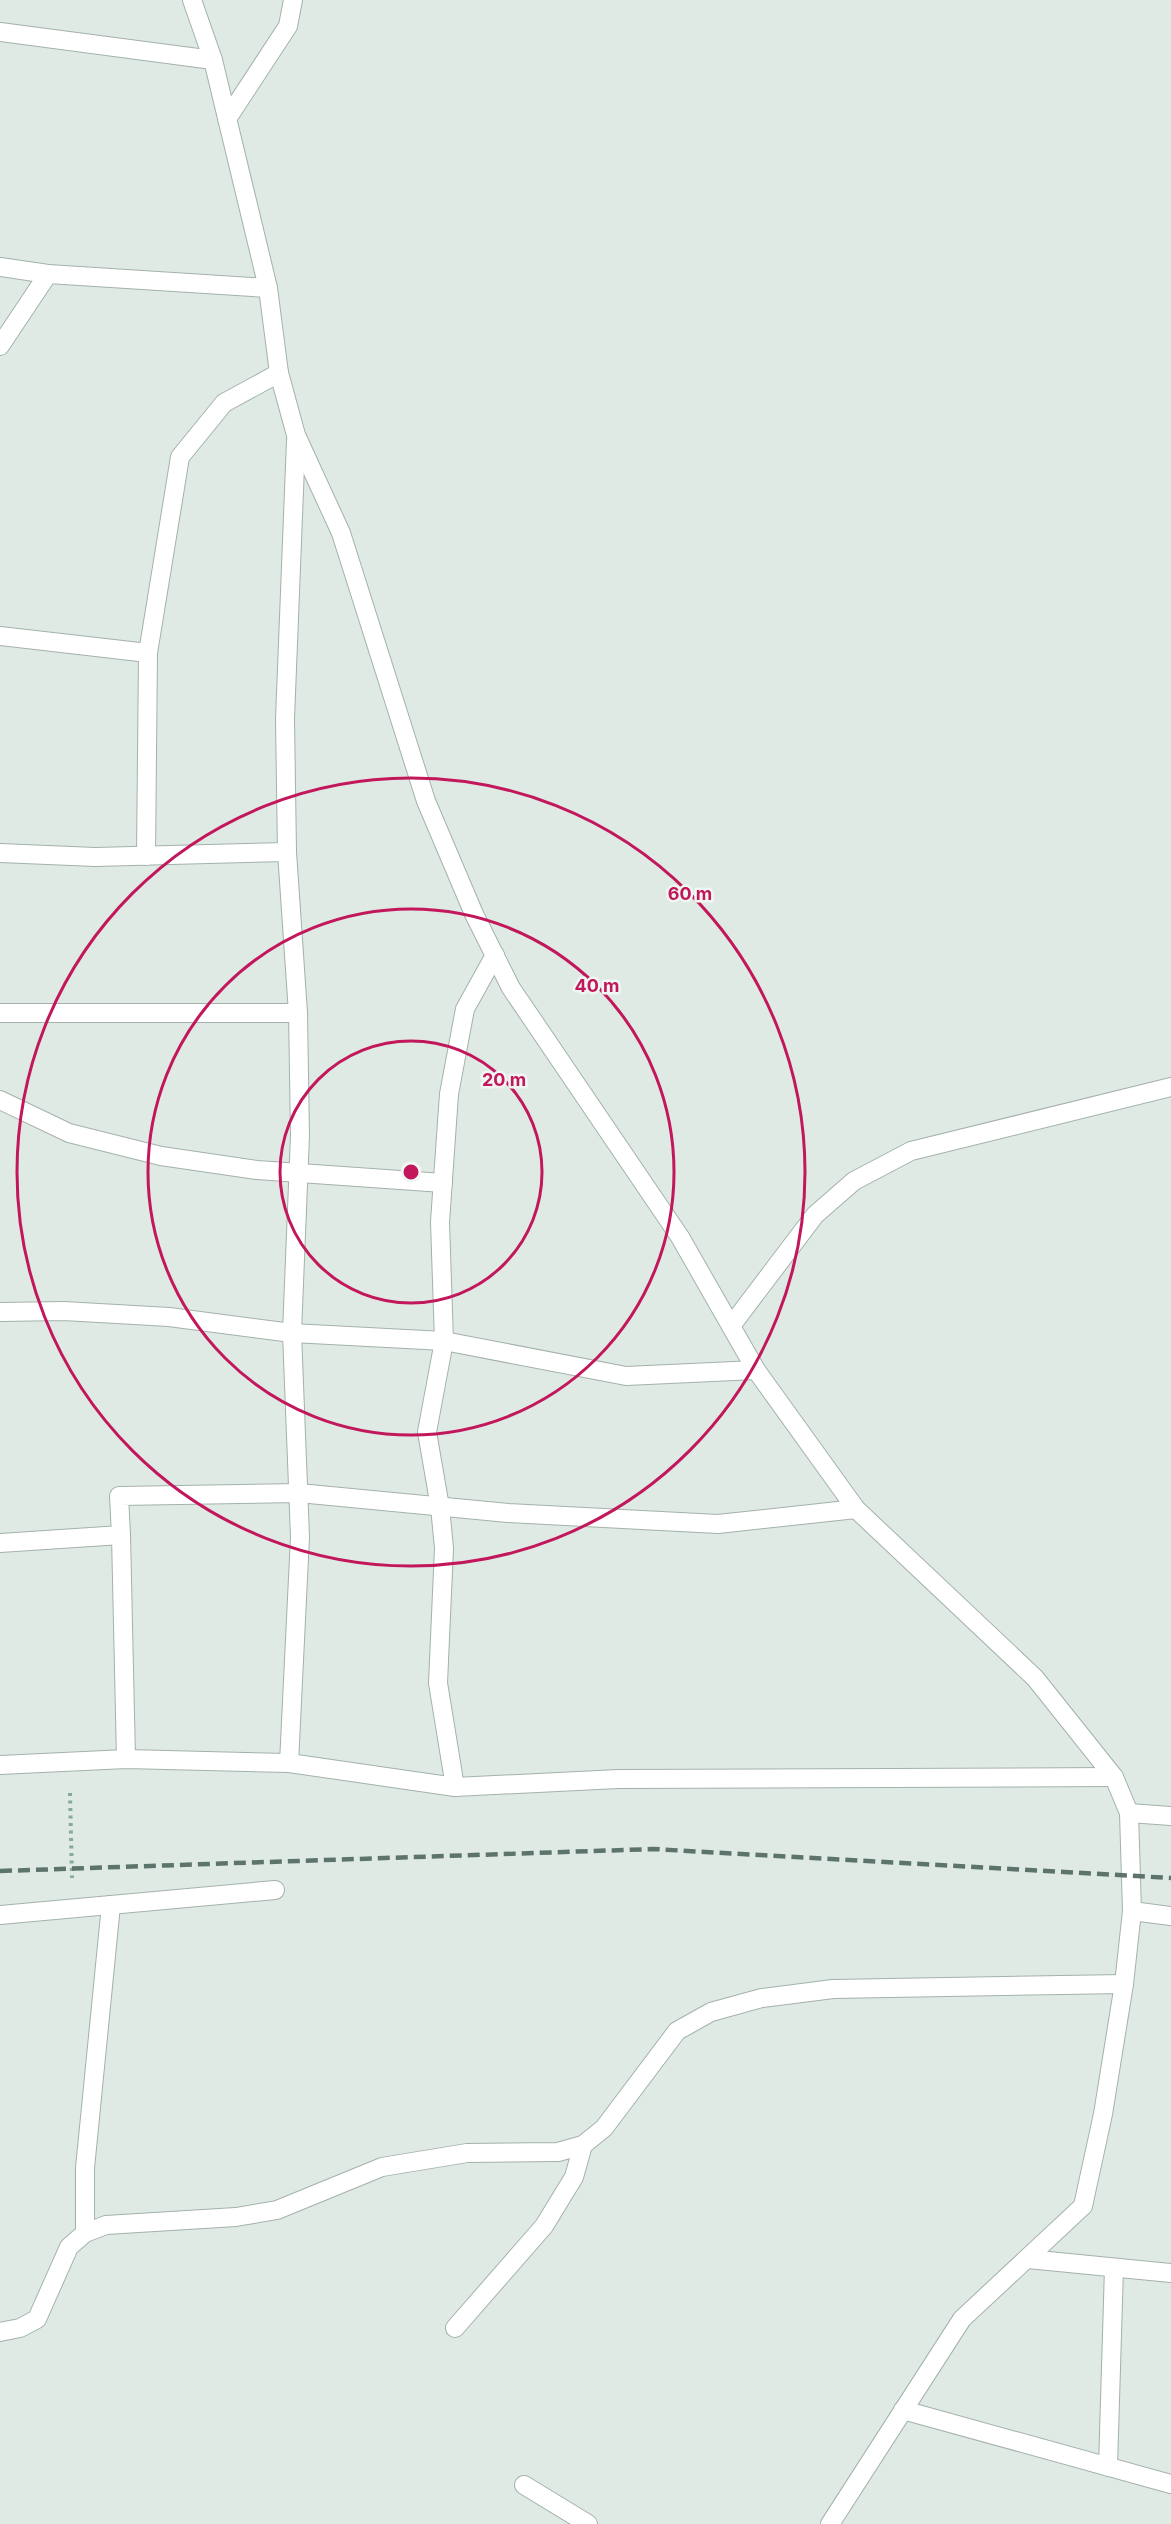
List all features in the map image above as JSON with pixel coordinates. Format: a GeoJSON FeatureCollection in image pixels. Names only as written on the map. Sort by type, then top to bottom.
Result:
{"type":"FeatureCollection","features":[{"type":"Feature","properties":{"kind":"street"},"geometry":{"type":"LineString","coordinates":[[192,0],[213,60],[268,288],[279,373],[296,435],[341,533],[426,801],[474,914],[511,988],[680,1236],[756,1370],[856,1509],[1035,1677],[1114,1777],[1130,1813],[1131,1911],[1124,1984],[1103,2114],[1083,2206],[962,2319],[830,2524]]}},
{"type":"Feature","properties":{"kind":"street"},"geometry":{"type":"LineString","coordinates":[[227,119],[288,26],[293,0]]}},
{"type":"Feature","properties":{"kind":"street"},"geometry":{"type":"LineString","coordinates":[[0,32],[213,60]]}},
{"type":"Feature","properties":{"kind":"street"},"geometry":{"type":"LineString","coordinates":[[0,267],[48,274],[268,288]]}},
{"type":"Feature","properties":{"kind":"street"},"geometry":{"type":"LineString","coordinates":[[0,346],[48,274]]}},
{"type":"Feature","properties":{"kind":"street"},"geometry":{"type":"LineString","coordinates":[[146,856],[148,653],[180,457],[224,403],[279,373]]}},
{"type":"Feature","properties":{"kind":"street"},"geometry":{"type":"LineString","coordinates":[[289,1763],[300,1537],[292,1333],[298,1172],[298,1013],[287,852],[285,719],[296,435]]}},
{"type":"Feature","properties":{"kind":"street"},"geometry":{"type":"LineString","coordinates":[[0,636],[148,653]]}},
{"type":"Feature","properties":{"kind":"street"},"geometry":{"type":"LineString","coordinates":[[0,853],[95,857],[287,852]]}},
{"type":"Feature","properties":{"kind":"street"},"geometry":{"type":"LineString","coordinates":[[455,1787],[438,1683],[444,1548],[440,1506],[427,1432],[444,1341],[440,1222],[449,1094],[465,1010],[495,955]]}},
{"type":"Feature","properties":{"kind":"street"},"geometry":{"type":"LineString","coordinates":[[0,1013],[298,1013]]}},
{"type":"Feature","properties":{"kind":"street"},"geometry":{"type":"LineString","coordinates":[[731,1326],[814,1215],[854,1181],[911,1151],[1171,1087]]}},
{"type":"Feature","properties":{"kind":"street"},"geometry":{"type":"LineString","coordinates":[[0,1100],[69,1133],[161,1156],[257,1170],[443,1183]]}},
{"type":"Feature","properties":{"kind":"street"},"geometry":{"type":"LineString","coordinates":[[0,1312],[64,1311],[169,1317],[292,1333],[444,1341],[626,1376],[756,1370]]}},
{"type":"Feature","properties":{"kind":"street"},"geometry":{"type":"LineString","coordinates":[[126,1759],[119,1496],[298,1493],[508,1513],[718,1524],[856,1509]]}},
{"type":"Feature","properties":{"kind":"street"},"geometry":{"type":"LineString","coordinates":[[0,1543],[121,1535]]}},
{"type":"Feature","properties":{"kind":"street"},"geometry":{"type":"LineString","coordinates":[[0,1765],[126,1759],[289,1763],[455,1787],[618,1779],[1114,1777]]}},
{"type":"Feature","properties":{"kind":"street"},"geometry":{"type":"LineString","coordinates":[[1130,1813],[1171,1816]]}},
{"type":"Feature","properties":{"kind":"street"},"geometry":{"type":"LineString","coordinates":[[0,1916],[275,1890]]}},
{"type":"Feature","properties":{"kind":"street"},"geometry":{"type":"LineString","coordinates":[[85,2234],[85,2168],[111,1905]]}},
{"type":"Feature","properties":{"kind":"street"},"geometry":{"type":"LineString","coordinates":[[1131,1911],[1171,1916]]}},
{"type":"Feature","properties":{"kind":"street"},"geometry":{"type":"LineString","coordinates":[[0,2332],[20,2328],[37,2319],[69,2247],[85,2234],[106,2225],[236,2217],[277,2210],[382,2167],[467,2153],[558,2152],[583,2145],[604,2128],[677,2031],[711,2012],[762,1998],[833,1989],[1124,1984]]}},
{"type":"Feature","properties":{"kind":"street"},"geometry":{"type":"LineString","coordinates":[[455,2328],[544,2226],[574,2177],[583,2145]]}},
{"type":"Feature","properties":{"kind":"street"},"geometry":{"type":"LineString","coordinates":[[1028,2259],[1171,2273]]}},
{"type":"Feature","properties":{"kind":"street"},"geometry":{"type":"LineString","coordinates":[[1108,2467],[1114,2268]]}},
{"type":"Feature","properties":{"kind":"street"},"geometry":{"type":"LineString","coordinates":[[903,2410],[1171,2484]]}},
{"type":"Feature","properties":{"kind":"street"},"geometry":{"type":"LineString","coordinates":[[524,2485],[588,2524]]}},
{"type":"Feature","properties":{"kind":"path"},"geometry":{"type":"LineString","coordinates":[[69,1762],[72,1909]]}},
{"type":"Feature","properties":{"kind":"railway"},"geometry":{"type":"LineString","coordinates":[[0,1871],[653,1849],[1171,1878]]}}]}
